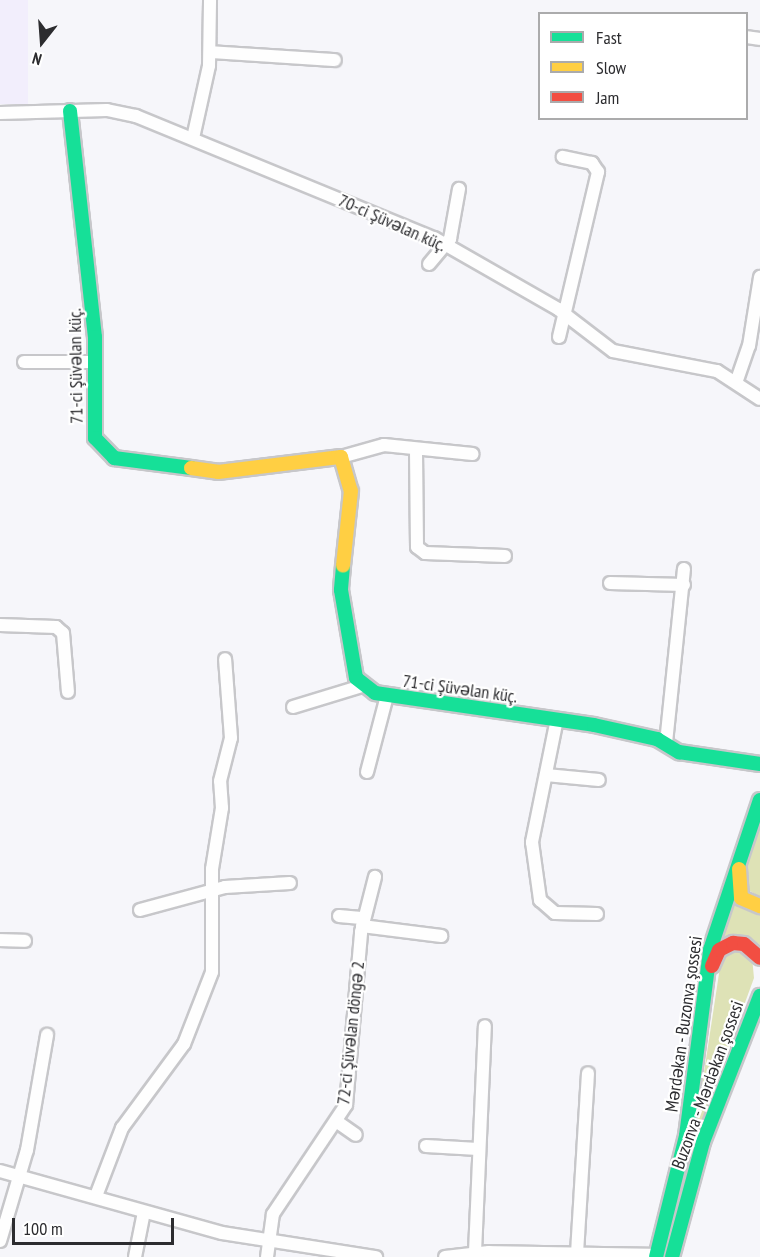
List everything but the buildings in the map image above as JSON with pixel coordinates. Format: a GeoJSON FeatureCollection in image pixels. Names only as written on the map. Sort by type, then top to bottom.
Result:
{"type":"FeatureCollection","features":[{"type":"Feature","properties":{"kind":"street"},"geometry":{"type":"LineString","coordinates":[[193,138],[210,52],[210,0]]}},
{"type":"Feature","properties":{"kind":"street"},"geometry":{"type":"LineString","coordinates":[[210,52],[335,60]]}},
{"type":"Feature","properties":{"kind":"street","name":"71-ci Şüvəlan küç."},"geometry":{"type":"LineString","coordinates":[[70,111],[96,362],[95,438],[114,458],[218,472],[341,457]]}},
{"type":"Feature","properties":{"kind":"street","name":"70-ci Şüvəlan küç."},"geometry":{"type":"LineString","coordinates":[[0,113],[124,112],[193,138],[446,245],[567,316],[621,354],[737,380],[760,399]]}},
{"type":"Feature","properties":{"kind":"street"},"geometry":{"type":"LineString","coordinates":[[559,337],[567,316],[598,172],[592,163],[563,157]]}},
{"type":"Feature","properties":{"kind":"street"},"geometry":{"type":"LineString","coordinates":[[429,264],[446,245],[459,189]]}},
{"type":"Feature","properties":{"kind":"street"},"geometry":{"type":"LineString","coordinates":[[737,380],[750,346],[760,277]]}},
{"type":"Feature","properties":{"kind":"street"},"geometry":{"type":"LineString","coordinates":[[24,362],[96,362]]}},
{"type":"Feature","properties":{"kind":"street"},"geometry":{"type":"LineString","coordinates":[[293,707],[362,686],[354,672],[341,590],[351,491],[341,457],[365,447],[473,454]]}},
{"type":"Feature","properties":{"kind":"street"},"geometry":{"type":"LineString","coordinates":[[416,452],[417,548],[425,553],[505,556]]}},
{"type":"Feature","properties":{"kind":"street"},"geometry":{"type":"LineString","coordinates":[[666,743],[684,569]]}},
{"type":"Feature","properties":{"kind":"street"},"geometry":{"type":"LineString","coordinates":[[610,583],[684,585]]}},
{"type":"Feature","properties":{"kind":"street"},"geometry":{"type":"LineString","coordinates":[[0,625],[56,627],[63,633],[68,692]]}},
{"type":"Feature","properties":{"kind":"street"},"geometry":{"type":"LineString","coordinates":[[96,1196],[122,1128],[184,1044],[197,1017],[212,972],[220,781],[231,738],[225,658]]}},
{"type":"Feature","properties":{"kind":"street","name":"71-ci Şüvəlan küç."},"geometry":{"type":"LineString","coordinates":[[362,686],[387,696],[557,719],[666,743],[679,752],[760,764]]}},
{"type":"Feature","properties":{"kind":"street"},"geometry":{"type":"LineString","coordinates":[[367,772],[387,696]]}},
{"type":"Feature","properties":{"kind":"street"},"geometry":{"type":"LineString","coordinates":[[557,719],[532,842],[540,900],[555,913],[597,914]]}},
{"type":"Feature","properties":{"kind":"street"},"geometry":{"type":"LineString","coordinates":[[546,775],[599,780]]}},
{"type":"Feature","properties":{"kind":"street","name":"Mərdəkan - Buzonva şossesi"},"geometry":{"type":"LineString","coordinates":[[657,1256],[686,1136],[704,988],[721,909],[760,800]]}},
{"type":"Feature","properties":{"kind":"street"},"geometry":{"type":"LineString","coordinates":[[749,828],[737,891],[748,903],[760,906]]}},
{"type":"Feature","properties":{"kind":"street","name":"72-ci Şüvəlan döngə 2"},"geometry":{"type":"LineString","coordinates":[[266,1240],[273,1214],[346,1105],[363,922],[375,877]]}},
{"type":"Feature","properties":{"kind":"street"},"geometry":{"type":"LineString","coordinates":[[140,910],[215,891],[290,884]]}},
{"type":"Feature","properties":{"kind":"street"},"geometry":{"type":"LineString","coordinates":[[339,916],[441,936]]}},
{"type":"Feature","properties":{"kind":"street"},"geometry":{"type":"LineString","coordinates":[[0,940],[25,941]]}},
{"type":"Feature","properties":{"kind":"street"},"geometry":{"type":"LineString","coordinates":[[704,988],[724,945],[744,944],[760,958]]}},
{"type":"Feature","properties":{"kind":"street","name":"Buzonva - Mərdəkan şossesi"},"geometry":{"type":"LineString","coordinates":[[672,1257],[703,1142],[760,996]]}},
{"type":"Feature","properties":{"kind":"street"},"geometry":{"type":"LineString","coordinates":[[475,1252],[485,1026]]}},
{"type":"Feature","properties":{"kind":"street"},"geometry":{"type":"LineString","coordinates":[[0,1241],[21,1177],[47,1035]]}},
{"type":"Feature","properties":{"kind":"street"},"geometry":{"type":"LineString","coordinates":[[577,1253],[588,1073]]}},
{"type":"Feature","properties":{"kind":"street"},"geometry":{"type":"LineString","coordinates":[[336,1121],[356,1135]]}},
{"type":"Feature","properties":{"kind":"street"},"geometry":{"type":"LineString","coordinates":[[426,1146],[478,1149]]}},
{"type":"Feature","properties":{"kind":"street"},"geometry":{"type":"LineString","coordinates":[[0,1171],[96,1196],[144,1212],[266,1240],[376,1257]]}},
{"type":"Feature","properties":{"kind":"street"},"geometry":{"type":"LineString","coordinates":[[135,1257],[144,1212]]}},
{"type":"Feature","properties":{"kind":"street"},"geometry":{"type":"LineString","coordinates":[[266,1240],[267,1257]]}},
{"type":"Feature","properties":{"kind":"street"},"geometry":{"type":"LineString","coordinates":[[445,1257],[475,1252],[657,1256]]}},
{"type":"Feature","properties":{"kind":"shaded area"},"geometry":{"type":"Polygon","coordinates":[[[0,0],[28,0],[28,104],[0,104],[0,0]]]}},
{"type":"Feature","properties":{"kind":"green space"},"geometry":{"type":"Polygon","coordinates":[[[760,826],[760,897],[745,888],[743,870],[760,826]]]}},
{"type":"Feature","properties":{"kind":"green space"},"geometry":{"type":"Polygon","coordinates":[[[733,892],[760,912],[760,945],[751,938],[719,941],[733,892]]]}},
{"type":"Feature","properties":{"kind":"green space"},"geometry":{"type":"Polygon","coordinates":[[[738,951],[752,957],[754,978],[693,1145],[720,967],[724,957],[738,951]]]}},
{"type":"Feature","properties":{"kind":"traffic: fast"},"geometry":{"type":"LineString","coordinates":[[70,111],[95,337],[95,438],[114,458],[191,468]]}},
{"type":"Feature","properties":{"kind":"traffic: fast"},"geometry":{"type":"LineString","coordinates":[[343,566],[341,590],[356,678],[375,693],[594,725],[657,739],[679,752],[760,764]]}},
{"type":"Feature","properties":{"kind":"traffic: fast"},"geometry":{"type":"LineString","coordinates":[[656,1257],[686,1136],[710,950],[760,800]]}},
{"type":"Feature","properties":{"kind":"traffic: fast"},"geometry":{"type":"LineString","coordinates":[[672,1257],[703,1142],[760,996]]}},
{"type":"Feature","properties":{"kind":"traffic: slow"},"geometry":{"type":"LineString","coordinates":[[191,468],[218,472],[341,457],[351,491],[343,566]]}},
{"type":"Feature","properties":{"kind":"traffic: slow"},"geometry":{"type":"LineString","coordinates":[[739,869],[741,898],[760,906]]}},
{"type":"Feature","properties":{"kind":"traffic: jam"},"geometry":{"type":"LineString","coordinates":[[712,966],[719,950],[733,943],[744,944],[760,958]]}}]}
